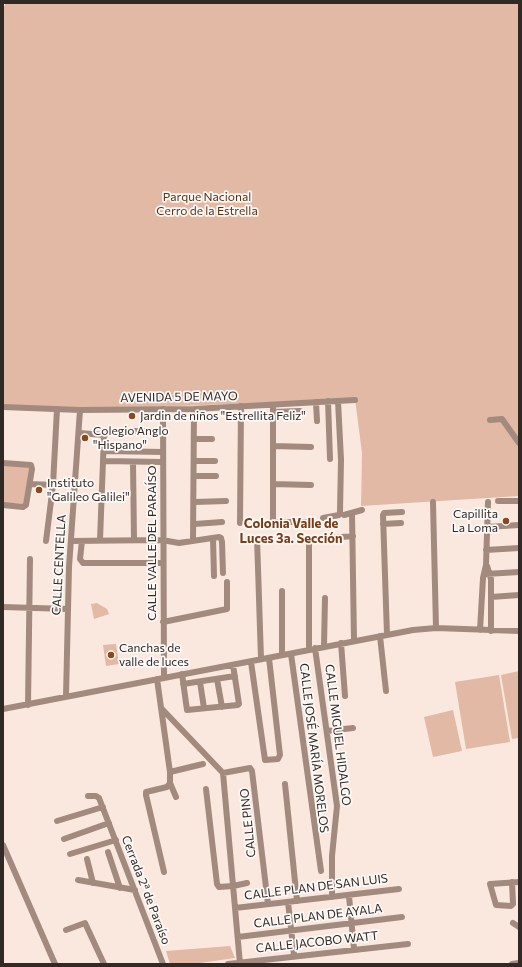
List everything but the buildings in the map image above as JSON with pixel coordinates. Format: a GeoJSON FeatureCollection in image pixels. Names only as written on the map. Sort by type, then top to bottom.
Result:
{"type":"FeatureCollection","features":[{"type":"Feature","properties":{"kind":"street","name":"AVENIDA 5 DE MAYO"},"geometry":{"type":"LineString","coordinates":[[3,407],[80,410],[194,409],[355,400]]}},
{"type":"Feature","properties":{"kind":"street"},"geometry":{"type":"LineString","coordinates":[[328,401],[330,458]]}},
{"type":"Feature","properties":{"kind":"street"},"geometry":{"type":"LineString","coordinates":[[323,518],[339,516],[340,512],[341,460],[338,401]]}},
{"type":"Feature","properties":{"kind":"street"},"geometry":{"type":"LineString","coordinates":[[316,402],[317,421]]}},
{"type":"Feature","properties":{"kind":"street"},"geometry":{"type":"LineString","coordinates":[[273,404],[273,522],[313,522]]}},
{"type":"Feature","properties":{"kind":"street"},"geometry":{"type":"LineString","coordinates":[[240,524],[241,406]]}},
{"type":"Feature","properties":{"kind":"street"},"geometry":{"type":"LineString","coordinates":[[46,541],[53,485],[57,409]]}},
{"type":"Feature","properties":{"kind":"street","name":"CALLE VALLE DEL PARAÍSO"},"geometry":{"type":"LineString","coordinates":[[163,409],[162,540],[164,678]]}},
{"type":"Feature","properties":{"kind":"street"},"geometry":{"type":"LineString","coordinates":[[193,541],[195,524],[194,409]]}},
{"type":"Feature","properties":{"kind":"street","name":"CALLE CENTELLA"},"geometry":{"type":"LineString","coordinates":[[66,696],[71,541],[80,410]]}},
{"type":"Feature","properties":{"kind":"street"},"geometry":{"type":"LineString","coordinates":[[273,412],[300,411]]}},
{"type":"Feature","properties":{"kind":"street"},"geometry":{"type":"LineString","coordinates":[[490,420],[502,419],[519,443]]}},
{"type":"Feature","properties":{"kind":"street"},"geometry":{"type":"LineString","coordinates":[[79,433],[104,435],[111,431],[162,431]]}},
{"type":"Feature","properties":{"kind":"street"},"geometry":{"type":"LineString","coordinates":[[100,540],[105,451],[104,435]]}},
{"type":"Feature","properties":{"kind":"street"},"geometry":{"type":"LineString","coordinates":[[194,440],[212,439]]}},
{"type":"Feature","properties":{"kind":"street"},"geometry":{"type":"LineString","coordinates":[[273,446],[311,447]]}},
{"type":"Feature","properties":{"kind":"street"},"geometry":{"type":"LineString","coordinates":[[105,451],[162,452]]}},
{"type":"Feature","properties":{"kind":"street"},"geometry":{"type":"LineString","coordinates":[[104,461],[162,462]]}},
{"type":"Feature","properties":{"kind":"street"},"geometry":{"type":"LineString","coordinates":[[195,461],[215,461]]}},
{"type":"Feature","properties":{"kind":"street"},"geometry":{"type":"LineString","coordinates":[[133,462],[134,540]]}},
{"type":"Feature","properties":{"kind":"street"},"geometry":{"type":"LineString","coordinates":[[3,463],[31,465],[30,484],[26,505],[23,507],[3,505]]}},
{"type":"Feature","properties":{"kind":"street"},"geometry":{"type":"LineString","coordinates":[[195,476],[216,476]]}},
{"type":"Feature","properties":{"kind":"street"},"geometry":{"type":"LineString","coordinates":[[30,484],[53,485]]}},
{"type":"Feature","properties":{"kind":"street"},"geometry":{"type":"LineString","coordinates":[[273,484],[311,484]]}},
{"type":"Feature","properties":{"kind":"street"},"geometry":{"type":"LineString","coordinates":[[195,502],[226,501]]}},
{"type":"Feature","properties":{"kind":"street"},"geometry":{"type":"LineString","coordinates":[[498,501],[519,501]]}},
{"type":"Feature","properties":{"kind":"street"},"geometry":{"type":"LineString","coordinates":[[434,502],[436,628]]}},
{"type":"Feature","properties":{"kind":"street"},"geometry":{"type":"LineString","coordinates":[[488,502],[486,565],[491,597],[491,631]]}},
{"type":"Feature","properties":{"kind":"street"},"geometry":{"type":"LineString","coordinates":[[344,515],[362,510]]}},
{"type":"Feature","properties":{"kind":"street"},"geometry":{"type":"LineString","coordinates":[[386,691],[383,635],[383,524],[384,513],[402,512]]}},
{"type":"Feature","properties":{"kind":"street"},"geometry":{"type":"LineString","coordinates":[[352,513],[354,640]]}},
{"type":"Feature","properties":{"kind":"street"},"geometry":{"type":"LineString","coordinates":[[195,524],[222,522]]}},
{"type":"Feature","properties":{"kind":"street"},"geometry":{"type":"LineString","coordinates":[[383,524],[401,523]]}},
{"type":"Feature","properties":{"kind":"street"},"geometry":{"type":"LineString","coordinates":[[488,527],[519,525]]}},
{"type":"Feature","properties":{"kind":"street"},"geometry":{"type":"LineString","coordinates":[[330,538],[353,536]]}},
{"type":"Feature","properties":{"kind":"street"},"geometry":{"type":"LineString","coordinates":[[213,538],[214,576]]}},
{"type":"Feature","properties":{"kind":"street"},"geometry":{"type":"LineString","coordinates":[[71,541],[162,540],[179,544],[221,538],[223,573]]}},
{"type":"Feature","properties":{"kind":"street"},"geometry":{"type":"LineString","coordinates":[[257,538],[260,659]]}},
{"type":"Feature","properties":{"kind":"street","name":"CALLE MIGUEL HIDALGO"},"geometry":{"type":"LineString","coordinates":[[309,540],[312,649],[327,731],[336,806],[332,856],[332,897]]}},
{"type":"Feature","properties":{"kind":"street"},"geometry":{"type":"LineString","coordinates":[[82,541],[80,559],[83,563],[163,563]]}},
{"type":"Feature","properties":{"kind":"street"},"geometry":{"type":"LineString","coordinates":[[486,550],[519,548]]}},
{"type":"Feature","properties":{"kind":"street"},"geometry":{"type":"LineString","coordinates":[[28,705],[30,559]]}},
{"type":"Feature","properties":{"kind":"street"},"geometry":{"type":"LineString","coordinates":[[487,574],[519,572]]}},
{"type":"Feature","properties":{"kind":"street"},"geometry":{"type":"LineString","coordinates":[[480,630],[487,574]]}},
{"type":"Feature","properties":{"kind":"street"},"geometry":{"type":"LineString","coordinates":[[163,622],[227,609],[227,582]]}},
{"type":"Feature","properties":{"kind":"street"},"geometry":{"type":"LineString","coordinates":[[282,591],[282,655]]}},
{"type":"Feature","properties":{"kind":"street"},"geometry":{"type":"LineString","coordinates":[[491,597],[519,595]]}},
{"type":"Feature","properties":{"kind":"street"},"geometry":{"type":"LineString","coordinates":[[324,646],[325,598]]}},
{"type":"Feature","properties":{"kind":"street"},"geometry":{"type":"LineString","coordinates":[[3,607],[68,609]]}},
{"type":"Feature","properties":{"kind":"street"},"geometry":{"type":"LineString","coordinates":[[3,709],[251,662],[383,635],[436,628],[519,631]]}},
{"type":"Feature","properties":{"kind":"street"},"geometry":{"type":"LineString","coordinates":[[341,643],[345,696]]}},
{"type":"Feature","properties":{"kind":"street","name":"CALLE JOSÉ MARÍA MORELOS"},"geometry":{"type":"LineString","coordinates":[[291,654],[316,845],[321,871]]}},
{"type":"Feature","properties":{"kind":"street"},"geometry":{"type":"LineString","coordinates":[[251,662],[265,760],[278,759],[280,755],[269,658]]}},
{"type":"Feature","properties":{"kind":"street"},"geometry":{"type":"LineString","coordinates":[[182,674],[187,710],[222,707],[239,704],[233,665]]}},
{"type":"Feature","properties":{"kind":"street"},"geometry":{"type":"LineString","coordinates":[[183,684],[235,676]]}},
{"type":"Feature","properties":{"kind":"street"},"geometry":{"type":"LineString","coordinates":[[157,679],[170,772],[170,783],[176,797]]}},
{"type":"Feature","properties":{"kind":"street"},"geometry":{"type":"LineString","coordinates":[[217,679],[222,707]]}},
{"type":"Feature","properties":{"kind":"street"},"geometry":{"type":"LineString","coordinates":[[200,682],[204,708]]}},
{"type":"Feature","properties":{"kind":"street"},"geometry":{"type":"LineString","coordinates":[[162,709],[223,772],[240,963]]}},
{"type":"Feature","properties":{"kind":"street"},"geometry":{"type":"LineString","coordinates":[[327,731],[353,728]]}},
{"type":"Feature","properties":{"kind":"street"},"geometry":{"type":"LineString","coordinates":[[170,772],[203,764]]}},
{"type":"Feature","properties":{"kind":"street","name":"CALLE PINO"},"geometry":{"type":"LineString","coordinates":[[223,772],[245,768],[250,768],[252,771],[268,904]]}},
{"type":"Feature","properties":{"kind":"street"},"geometry":{"type":"LineString","coordinates":[[164,872],[146,792],[149,790],[167,787],[170,783]]}},
{"type":"Feature","properties":{"kind":"street"},"geometry":{"type":"LineString","coordinates":[[285,784],[298,901]]}},
{"type":"Feature","properties":{"kind":"street"},"geometry":{"type":"LineString","coordinates":[[206,789],[217,884],[219,887],[247,883]]}},
{"type":"Feature","properties":{"kind":"street","name":"Cerrada 2ª de Paraíso"},"geometry":{"type":"LineString","coordinates":[[88,796],[96,796],[99,798],[163,964]]}},
{"type":"Feature","properties":{"kind":"street"},"geometry":{"type":"LineString","coordinates":[[57,821],[102,807]]}},
{"type":"Feature","properties":{"kind":"street"},"geometry":{"type":"LineString","coordinates":[[64,839],[109,823]]}},
{"type":"Feature","properties":{"kind":"street"},"geometry":{"type":"LineString","coordinates":[[70,854],[116,840]]}},
{"type":"Feature","properties":{"kind":"street"},"geometry":{"type":"LineString","coordinates":[[3,844],[55,964]]}},
{"type":"Feature","properties":{"kind":"street"},"geometry":{"type":"LineString","coordinates":[[108,852],[120,888]]}},
{"type":"Feature","properties":{"kind":"street"},"geometry":{"type":"LineString","coordinates":[[86,859],[94,882]]}},
{"type":"Feature","properties":{"kind":"street"},"geometry":{"type":"LineString","coordinates":[[78,880],[135,890]]}},
{"type":"Feature","properties":{"kind":"street"},"geometry":{"type":"LineString","coordinates":[[512,882],[513,904],[511,906],[496,905],[490,884],[512,882],[519,882]]}},
{"type":"Feature","properties":{"kind":"street","name":"CALLE PLAN DE SAN LUIS"},"geometry":{"type":"LineString","coordinates":[[235,908],[400,889]]}},
{"type":"Feature","properties":{"kind":"street"},"geometry":{"type":"LineString","coordinates":[[349,896],[354,949]]}},
{"type":"Feature","properties":{"kind":"street"},"geometry":{"type":"LineString","coordinates":[[288,902],[294,955]]}},
{"type":"Feature","properties":{"kind":"street","name":"CALLE PLAN DE AYALA"},"geometry":{"type":"LineString","coordinates":[[238,937],[402,917]]}},
{"type":"Feature","properties":{"kind":"street"},"geometry":{"type":"LineString","coordinates":[[66,930],[85,923],[104,964]]}},
{"type":"Feature","properties":{"kind":"street"},"geometry":{"type":"LineString","coordinates":[[513,923],[519,927]]}},
{"type":"Feature","properties":{"kind":"street","name":"CALLE JACOBO WATT"},"geometry":{"type":"LineString","coordinates":[[228,964],[294,955],[408,944]]}},
{"type":"Feature","properties":{"kind":"street"},"geometry":{"type":"LineString","coordinates":[[512,964],[519,963]]}},
{"type":"Feature","properties":{"kind":"green space","name":"Parque Nacional Cerro de la Estrella"},"geometry":{"type":"Polygon","coordinates":[[[5,3],[519,3],[519,496],[361,506],[362,453],[355,399],[80,410],[3,406],[3,6],[5,6],[5,3]]]}},
{"type":"Feature","properties":{"kind":"green space"},"geometry":{"type":"Polygon","coordinates":[[[3,465],[30,466],[24,504],[3,503],[3,465]]]}},
{"type":"Feature","properties":{"kind":"green space"},"geometry":{"type":"Polygon","coordinates":[[[97,603],[107,609],[109,614],[94,619],[91,604],[97,603]]]}},
{"type":"Feature","properties":{"kind":"green space","name":"Canchas de valle de luces"},"geometry":{"type":"Polygon","coordinates":[[[116,644],[119,664],[106,666],[103,645],[116,644]]]}},
{"type":"Feature","properties":{"kind":"green space"},"geometry":{"type":"Polygon","coordinates":[[[519,671],[519,738],[512,739],[501,675],[519,671]]]}},
{"type":"Feature","properties":{"kind":"green space"},"geometry":{"type":"Polygon","coordinates":[[[499,675],[510,742],[466,749],[455,682],[499,675]]]}},
{"type":"Feature","properties":{"kind":"green space"},"geometry":{"type":"Polygon","coordinates":[[[453,710],[462,751],[433,757],[424,717],[453,710]]]}},
{"type":"Feature","properties":{"kind":"green space"},"geometry":{"type":"Polygon","coordinates":[[[230,946],[235,958],[193,964],[170,964],[166,951],[230,946]]]}},
{"type":"Feature","properties":{"kind":"place","name":"Jardin de niños \"Estrellita Feliz\""},"geometry":{"type":"Point","coordinates":[132,416]}},
{"type":"Feature","properties":{"kind":"place","name":"Colegio Anglo \"Hispano\""},"geometry":{"type":"Point","coordinates":[85,438]}},
{"type":"Feature","properties":{"kind":"place","name":"Instituto \"Galileo Galilei\""},"geometry":{"type":"Point","coordinates":[39,490]}},
{"type":"Feature","properties":{"kind":"place","name":"Capillita La Loma"},"geometry":{"type":"Point","coordinates":[506,521]}},
{"type":"Feature","properties":{"kind":"place","name":"Canchas de valle de luces"},"geometry":{"type":"Point","coordinates":[111,655]}},
{"type":"Feature","properties":{"kind":"district","name":"Colonia Valle de Luces 3a. Sección"},"geometry":{"type":"Point","coordinates":[291,532]}}]}
